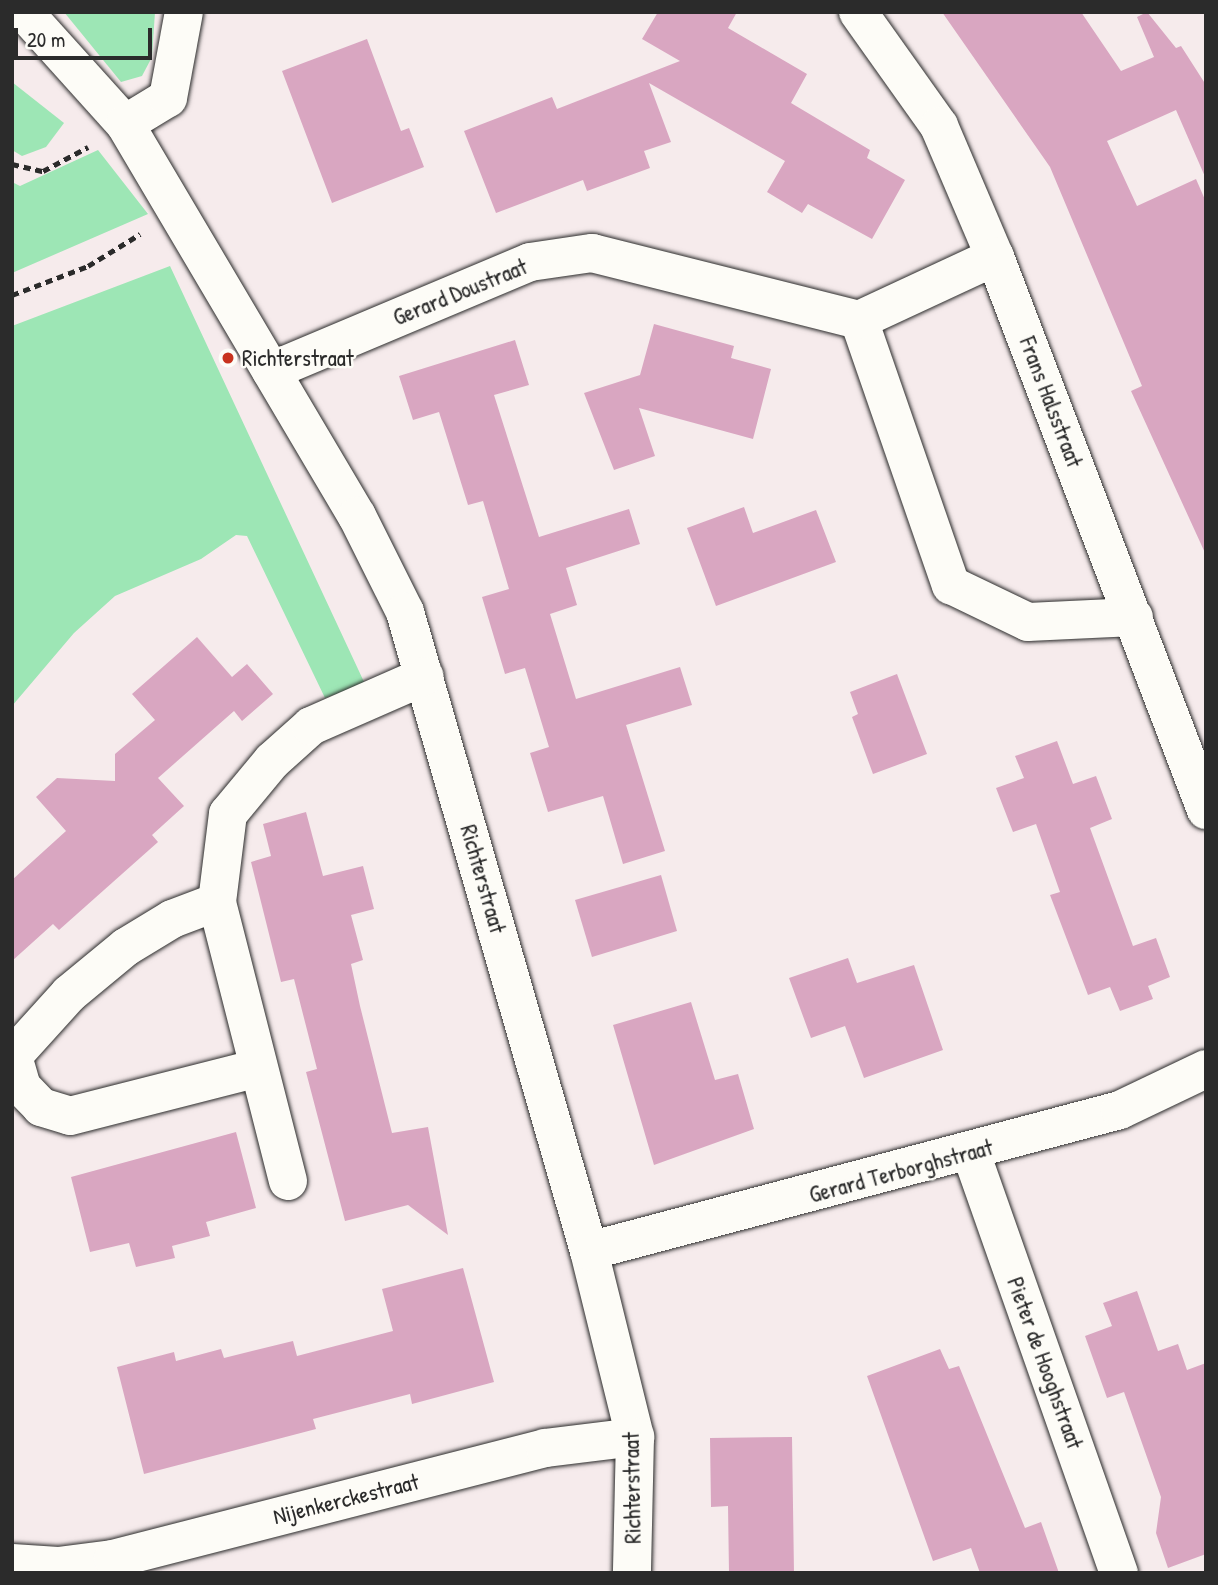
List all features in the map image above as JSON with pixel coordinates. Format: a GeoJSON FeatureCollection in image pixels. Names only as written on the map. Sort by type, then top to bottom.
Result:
{"type":"FeatureCollection","features":[{"type":"Feature","properties":{"kind":"street","name":"Richterstraat"},"geometry":{"type":"LineString","coordinates":[[24,12],[125,124],[387,573],[425,676],[589,1251],[635,1437],[632,1573]]}},
{"type":"Feature","properties":{"kind":"street"},"geometry":{"type":"LineString","coordinates":[[125,124],[167,98],[184,12]]}},
{"type":"Feature","properties":{"kind":"street","name":"Frans Halsstraat"},"geometry":{"type":"LineString","coordinates":[[858,12],[939,126],[995,257],[1206,810]]}},
{"type":"Feature","properties":{"kind":"street","name":"Gerard Doustraat"},"geometry":{"type":"LineString","coordinates":[[271,371],[530,261],[592,253],[859,320]]}},
{"type":"Feature","properties":{"kind":"street"},"geometry":{"type":"LineString","coordinates":[[995,257],[859,320],[951,585],[1028,622],[1134,617]]}},
{"type":"Feature","properties":{"kind":"street"},"geometry":{"type":"LineString","coordinates":[[288,1181],[217,902],[228,814],[272,761],[312,726],[425,676]]}},
{"type":"Feature","properties":{"kind":"street"},"geometry":{"type":"LineString","coordinates":[[217,902],[172,919],[127,947],[69,994],[13,1056],[22,1087],[41,1107],[70,1115],[258,1068]]}},
{"type":"Feature","properties":{"kind":"street","name":"Gerard Terborghstraat"},"geometry":{"type":"LineString","coordinates":[[589,1251],[971,1153],[1120,1110],[1206,1069]]}},
{"type":"Feature","properties":{"kind":"street","name":"Pieter de Hooghstraat"},"geometry":{"type":"LineString","coordinates":[[971,1153],[1119,1573]]}},
{"type":"Feature","properties":{"kind":"street","name":"Nijenkerckestraat"},"geometry":{"type":"LineString","coordinates":[[12,1563],[59,1569],[113,1559],[545,1448],[635,1437]]}},
{"type":"Feature","properties":{"kind":"path"},"geometry":{"type":"LineString","coordinates":[[12,164],[44,171],[125,124]]}},
{"type":"Feature","properties":{"kind":"path"},"geometry":{"type":"LineString","coordinates":[[12,295],[88,266],[177,211]]}},
{"type":"Feature","properties":{"kind":"green space"},"geometry":{"type":"Polygon","coordinates":[[[64,12],[155,12],[152,57],[142,76],[121,82],[64,12]]]}},
{"type":"Feature","properties":{"kind":"green space"},"geometry":{"type":"Polygon","coordinates":[[[12,82],[64,123],[46,147],[22,156],[12,150],[12,82]]]}},
{"type":"Feature","properties":{"kind":"green space"},"geometry":{"type":"Polygon","coordinates":[[[98,150],[148,214],[12,273],[12,182],[20,186],[98,150]]]}},
{"type":"Feature","properties":{"kind":"green space"},"geometry":{"type":"Polygon","coordinates":[[[170,266],[365,684],[325,698],[247,536],[236,535],[201,559],[115,596],[74,633],[12,706],[12,326],[170,266]]]}},
{"type":"Feature","properties":{"kind":"building"},"geometry":{"type":"Polygon","coordinates":[[[658,12],[737,12],[728,28],[807,74],[791,103],[870,150],[867,158],[905,180],[872,239],[808,204],[802,213],[767,192],[785,161],[649,83],[671,142],[644,151],[650,168],[587,191],[583,180],[496,213],[464,131],[552,97],[557,109],[680,61],[642,39],[658,12]]]}},
{"type":"Feature","properties":{"kind":"building"},"geometry":{"type":"Polygon","coordinates":[[[942,12],[1081,12],[1121,71],[1154,57],[1137,17],[1147,12],[1176,48],[1181,46],[1206,85],[1206,179],[1176,110],[1107,141],[1137,206],[1196,179],[1206,202],[1206,555],[1131,391],[1142,386],[1050,167],[942,12]]]}},
{"type":"Feature","properties":{"kind":"building"},"geometry":{"type":"Polygon","coordinates":[[[367,39],[401,131],[409,128],[424,167],[332,203],[282,71],[367,39]]]}},
{"type":"Feature","properties":{"kind":"building"},"geometry":{"type":"Polygon","coordinates":[[[654,324],[734,346],[731,358],[771,369],[753,439],[639,408],[655,456],[614,470],[584,393],[640,375],[654,324]]]}},
{"type":"Feature","properties":{"kind":"building"},"geometry":{"type":"Polygon","coordinates":[[[515,340],[529,385],[494,395],[539,537],[629,509],[640,544],[566,568],[577,605],[550,614],[576,699],[680,667],[692,705],[626,725],[665,851],[623,864],[603,796],[548,812],[530,753],[549,747],[525,668],[505,674],[482,597],[509,589],[483,501],[468,505],[439,412],[413,420],[399,376],[515,340]]]}},
{"type":"Feature","properties":{"kind":"building"},"geometry":{"type":"Polygon","coordinates":[[[744,507],[753,533],[816,510],[836,562],[716,606],[687,528],[744,507]]]}},
{"type":"Feature","properties":{"kind":"building"},"geometry":{"type":"Polygon","coordinates":[[[197,637],[232,677],[247,664],[273,694],[242,721],[234,711],[158,778],[184,806],[152,835],[158,842],[59,930],[53,924],[12,961],[12,880],[66,831],[36,797],[57,778],[115,781],[115,754],[155,720],[132,694],[197,637]]]}},
{"type":"Feature","properties":{"kind":"building"},"geometry":{"type":"Polygon","coordinates":[[[897,674],[927,754],[873,774],[852,717],[858,714],[850,692],[897,674]]]}},
{"type":"Feature","properties":{"kind":"building"},"geometry":{"type":"Polygon","coordinates":[[[1057,741],[1073,784],[1096,776],[1112,819],[1090,828],[1133,946],[1156,938],[1170,977],[1148,986],[1153,999],[1120,1011],[1110,987],[1088,995],[1050,895],[1060,892],[1036,824],[1013,832],[996,788],[1024,778],[1015,756],[1057,741]]]}},
{"type":"Feature","properties":{"kind":"building"},"geometry":{"type":"Polygon","coordinates":[[[306,812],[323,876],[363,866],[374,909],[351,915],[363,960],[351,964],[360,1006],[392,1133],[428,1127],[448,1235],[408,1205],[345,1221],[306,1072],[317,1069],[294,979],[281,982],[251,862],[271,856],[263,824],[306,812]]]}},
{"type":"Feature","properties":{"kind":"building"},"geometry":{"type":"Polygon","coordinates":[[[661,875],[677,931],[592,957],[575,900],[661,875]]]}},
{"type":"Feature","properties":{"kind":"building"},"geometry":{"type":"Polygon","coordinates":[[[848,958],[857,983],[914,965],[943,1050],[864,1078],[845,1026],[811,1038],[789,978],[848,958]]]}},
{"type":"Feature","properties":{"kind":"building"},"geometry":{"type":"Polygon","coordinates":[[[691,1002],[715,1080],[738,1074],[754,1129],[654,1165],[613,1025],[691,1002]]]}},
{"type":"Feature","properties":{"kind":"building"},"geometry":{"type":"Polygon","coordinates":[[[236,1132],[256,1208],[206,1222],[210,1236],[172,1246],[175,1258],[136,1267],[129,1243],[90,1252],[71,1177],[236,1132]]]}},
{"type":"Feature","properties":{"kind":"building"},"geometry":{"type":"Polygon","coordinates":[[[463,1268],[494,1382],[412,1404],[410,1394],[313,1419],[316,1429],[144,1474],[117,1367],[174,1352],[176,1361],[221,1349],[224,1358],[293,1341],[297,1356],[393,1331],[382,1289],[463,1268]]]}},
{"type":"Feature","properties":{"kind":"building"},"geometry":{"type":"Polygon","coordinates":[[[1137,1291],[1158,1351],[1178,1344],[1187,1370],[1206,1363],[1206,1554],[1168,1568],[1156,1533],[1161,1497],[1124,1392],[1107,1398],[1085,1336],[1112,1326],[1103,1303],[1137,1291]]]}},
{"type":"Feature","properties":{"kind":"building"},"geometry":{"type":"Polygon","coordinates":[[[940,1349],[949,1369],[959,1366],[1025,1528],[1041,1522],[1059,1573],[980,1573],[971,1548],[933,1561],[867,1376],[940,1349]]]}},
{"type":"Feature","properties":{"kind":"building"},"geometry":{"type":"Polygon","coordinates":[[[792,1437],[794,1573],[729,1573],[728,1506],[711,1507],[710,1438],[792,1437]]]}},
{"type":"Feature","properties":{"kind":"place","name":"Richterstraat"},"geometry":{"type":"Point","coordinates":[228,358]}}]}
